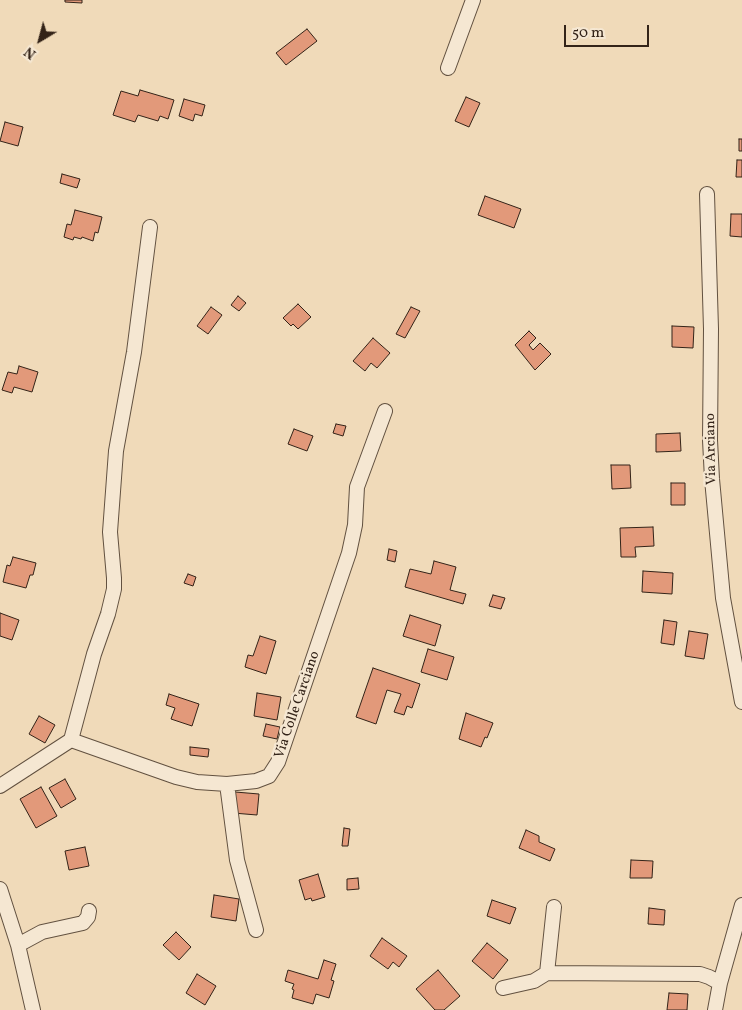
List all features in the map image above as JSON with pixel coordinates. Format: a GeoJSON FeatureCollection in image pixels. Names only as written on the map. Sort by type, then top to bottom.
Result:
{"type":"FeatureCollection","features":[{"type":"Feature","properties":{"kind":"street"},"geometry":{"type":"LineString","coordinates":[[448,68],[473,0]]}},
{"type":"Feature","properties":{"kind":"street","name":"Via Arciano"},"geometry":{"type":"LineString","coordinates":[[707,194],[712,479],[723,598],[742,702]]}},
{"type":"Feature","properties":{"kind":"street"},"geometry":{"type":"LineString","coordinates":[[0,786],[71,740],[91,664],[114,589],[110,532],[116,451],[134,352],[150,227]]}},
{"type":"Feature","properties":{"kind":"street","name":"Via Colle Carciano"},"geometry":{"type":"LineString","coordinates":[[71,740],[176,777],[197,782],[227,784],[263,779],[272,772],[278,762],[349,553],[355,525],[357,487],[385,411]]}},
{"type":"Feature","properties":{"kind":"street"},"geometry":{"type":"LineString","coordinates":[[227,784],[237,860],[256,930]]}},
{"type":"Feature","properties":{"kind":"street"},"geometry":{"type":"LineString","coordinates":[[0,889],[9,912],[33,1010]]}},
{"type":"Feature","properties":{"kind":"street"},"geometry":{"type":"LineString","coordinates":[[715,1010],[720,983],[742,905]]}},
{"type":"Feature","properties":{"kind":"street"},"geometry":{"type":"LineString","coordinates":[[547,973],[554,907]]}},
{"type":"Feature","properties":{"kind":"street"},"geometry":{"type":"LineString","coordinates":[[18,945],[42,932],[83,923],[88,917],[89,911]]}},
{"type":"Feature","properties":{"kind":"street"},"geometry":{"type":"LineString","coordinates":[[503,988],[534,981],[547,973],[700,974],[713,978],[720,983]]}},
{"type":"Feature","properties":{"kind":"building"},"geometry":{"type":"Polygon","coordinates":[[[65,0],[82,0],[82,3],[65,2],[65,0]]]}},
{"type":"Feature","properties":{"kind":"building"},"geometry":{"type":"Polygon","coordinates":[[[307,29],[317,41],[286,65],[276,53],[307,29]]]}},
{"type":"Feature","properties":{"kind":"building"},"geometry":{"type":"Polygon","coordinates":[[[140,90],[174,100],[168,119],[160,116],[158,121],[138,115],[135,122],[113,115],[121,91],[138,96],[140,90]]]}},
{"type":"Feature","properties":{"kind":"building"},"geometry":{"type":"Polygon","coordinates":[[[466,97],[480,103],[469,127],[455,121],[466,97]]]}},
{"type":"Feature","properties":{"kind":"building"},"geometry":{"type":"Polygon","coordinates":[[[184,99],[205,105],[202,116],[195,114],[193,121],[179,116],[184,99]]]}},
{"type":"Feature","properties":{"kind":"building"},"geometry":{"type":"Polygon","coordinates":[[[5,122],[23,127],[18,146],[0,141],[5,122]]]}},
{"type":"Feature","properties":{"kind":"building"},"geometry":{"type":"Polygon","coordinates":[[[739,139],[742,139],[742,151],[739,151],[739,139]]]}},
{"type":"Feature","properties":{"kind":"building"},"geometry":{"type":"Polygon","coordinates":[[[737,160],[742,160],[742,177],[736,177],[737,160]]]}},
{"type":"Feature","properties":{"kind":"building"},"geometry":{"type":"Polygon","coordinates":[[[62,174],[80,179],[77,188],[60,183],[62,174]]]}},
{"type":"Feature","properties":{"kind":"building"},"geometry":{"type":"Polygon","coordinates":[[[485,196],[521,209],[514,228],[478,215],[485,196]]]}},
{"type":"Feature","properties":{"kind":"building"},"geometry":{"type":"Polygon","coordinates":[[[75,210],[102,217],[98,233],[95,232],[93,241],[82,237],[81,239],[74,237],[73,240],[64,237],[67,224],[71,225],[75,210]]]}},
{"type":"Feature","properties":{"kind":"building"},"geometry":{"type":"Polygon","coordinates":[[[731,214],[742,214],[742,237],[730,236],[731,214]]]}},
{"type":"Feature","properties":{"kind":"building"},"geometry":{"type":"Polygon","coordinates":[[[238,296],[246,303],[239,311],[231,305],[238,296]]]}},
{"type":"Feature","properties":{"kind":"building"},"geometry":{"type":"Polygon","coordinates":[[[298,304],[311,317],[298,329],[293,324],[291,326],[283,318],[298,304]]]}},
{"type":"Feature","properties":{"kind":"building"},"geometry":{"type":"Polygon","coordinates":[[[211,307],[222,315],[208,334],[197,326],[211,307]]]}},
{"type":"Feature","properties":{"kind":"building"},"geometry":{"type":"Polygon","coordinates":[[[411,307],[420,311],[405,338],[396,334],[411,307]]]}},
{"type":"Feature","properties":{"kind":"building"},"geometry":{"type":"Polygon","coordinates":[[[672,326],[694,327],[693,348],[672,347],[672,326]]]}},
{"type":"Feature","properties":{"kind":"building"},"geometry":{"type":"Polygon","coordinates":[[[529,331],[536,338],[529,345],[533,350],[540,343],[551,354],[535,370],[515,345],[529,331]]]}},
{"type":"Feature","properties":{"kind":"building"},"geometry":{"type":"Polygon","coordinates":[[[373,338],[390,353],[377,368],[371,363],[365,371],[353,361],[373,338]]]}},
{"type":"Feature","properties":{"kind":"building"},"geometry":{"type":"Polygon","coordinates":[[[19,366],[38,372],[32,392],[14,387],[12,393],[2,390],[8,372],[17,374],[19,366]]]}},
{"type":"Feature","properties":{"kind":"building"},"geometry":{"type":"Polygon","coordinates":[[[336,424],[346,426],[343,436],[333,433],[336,424]]]}},
{"type":"Feature","properties":{"kind":"building"},"geometry":{"type":"Polygon","coordinates":[[[294,429],[313,436],[307,451],[288,444],[294,429]]]}},
{"type":"Feature","properties":{"kind":"building"},"geometry":{"type":"Polygon","coordinates":[[[680,433],[681,451],[656,452],[656,434],[680,433]]]}},
{"type":"Feature","properties":{"kind":"building"},"geometry":{"type":"Polygon","coordinates":[[[611,465],[630,465],[631,488],[612,489],[611,465]]]}},
{"type":"Feature","properties":{"kind":"building"},"geometry":{"type":"Polygon","coordinates":[[[671,483],[685,483],[685,505],[671,505],[671,483]]]}},
{"type":"Feature","properties":{"kind":"building"},"geometry":{"type":"Polygon","coordinates":[[[653,527],[654,546],[635,547],[636,557],[621,557],[620,528],[653,527]]]}},
{"type":"Feature","properties":{"kind":"building"},"geometry":{"type":"Polygon","coordinates":[[[389,549],[397,551],[395,562],[387,560],[389,549]]]}},
{"type":"Feature","properties":{"kind":"building"},"geometry":{"type":"Polygon","coordinates":[[[13,557],[36,563],[33,575],[30,575],[26,588],[3,582],[7,565],[10,566],[13,557]]]}},
{"type":"Feature","properties":{"kind":"building"},"geometry":{"type":"Polygon","coordinates":[[[434,561],[456,567],[450,590],[466,594],[463,604],[405,587],[410,569],[431,574],[434,561]]]}},
{"type":"Feature","properties":{"kind":"building"},"geometry":{"type":"Polygon","coordinates":[[[643,571],[673,573],[672,594],[642,592],[643,571]]]}},
{"type":"Feature","properties":{"kind":"building"},"geometry":{"type":"Polygon","coordinates":[[[188,574],[196,577],[193,586],[184,583],[188,574]]]}},
{"type":"Feature","properties":{"kind":"building"},"geometry":{"type":"Polygon","coordinates":[[[493,595],[505,598],[501,609],[489,606],[493,595]]]}},
{"type":"Feature","properties":{"kind":"building"},"geometry":{"type":"Polygon","coordinates":[[[0,613],[19,620],[12,640],[0,636],[0,613]]]}},
{"type":"Feature","properties":{"kind":"building"},"geometry":{"type":"Polygon","coordinates":[[[410,615],[441,625],[435,646],[403,636],[410,615]]]}},
{"type":"Feature","properties":{"kind":"building"},"geometry":{"type":"Polygon","coordinates":[[[664,620],[677,622],[674,645],[661,643],[664,620]]]}},
{"type":"Feature","properties":{"kind":"building"},"geometry":{"type":"Polygon","coordinates":[[[689,631],[708,634],[704,659],[685,656],[689,631]]]}},
{"type":"Feature","properties":{"kind":"building"},"geometry":{"type":"Polygon","coordinates":[[[260,636],[276,641],[266,674],[245,667],[248,655],[253,656],[260,636]]]}},
{"type":"Feature","properties":{"kind":"building"},"geometry":{"type":"Polygon","coordinates":[[[428,649],[454,657],[447,680],[421,672],[428,649]]]}},
{"type":"Feature","properties":{"kind":"building"},"geometry":{"type":"Polygon","coordinates":[[[373,668],[420,684],[412,708],[407,706],[404,715],[394,712],[401,694],[387,690],[376,724],[356,717],[373,668]]]}},
{"type":"Feature","properties":{"kind":"building"},"geometry":{"type":"Polygon","coordinates":[[[257,693],[281,697],[277,720],[254,716],[257,693]]]}},
{"type":"Feature","properties":{"kind":"building"},"geometry":{"type":"Polygon","coordinates":[[[169,694],[199,704],[192,726],[171,719],[175,708],[166,705],[169,694]]]}},
{"type":"Feature","properties":{"kind":"building"},"geometry":{"type":"Polygon","coordinates":[[[466,713],[493,723],[481,747],[459,739],[466,713]]]}},
{"type":"Feature","properties":{"kind":"building"},"geometry":{"type":"Polygon","coordinates":[[[39,716],[55,725],[45,743],[29,734],[39,716]]]}},
{"type":"Feature","properties":{"kind":"building"},"geometry":{"type":"Polygon","coordinates":[[[266,724],[280,727],[277,739],[263,736],[266,724]]]}},
{"type":"Feature","properties":{"kind":"building"},"geometry":{"type":"Polygon","coordinates":[[[190,747],[209,749],[208,757],[190,755],[190,747]]]}},
{"type":"Feature","properties":{"kind":"building"},"geometry":{"type":"Polygon","coordinates":[[[65,779],[76,799],[61,808],[49,788],[65,779]]]}},
{"type":"Feature","properties":{"kind":"building"},"geometry":{"type":"Polygon","coordinates":[[[41,787],[57,816],[36,828],[20,799],[41,787]]]}},
{"type":"Feature","properties":{"kind":"building"},"geometry":{"type":"Polygon","coordinates":[[[235,792],[259,794],[257,815],[233,813],[235,792]]]}},
{"type":"Feature","properties":{"kind":"building"},"geometry":{"type":"Polygon","coordinates":[[[344,828],[350,829],[348,846],[342,846],[344,828]]]}},
{"type":"Feature","properties":{"kind":"building"},"geometry":{"type":"Polygon","coordinates":[[[526,830],[539,836],[539,842],[555,849],[550,861],[519,848],[526,830]]]}},
{"type":"Feature","properties":{"kind":"building"},"geometry":{"type":"Polygon","coordinates":[[[85,847],[89,866],[69,870],[65,851],[85,847]]]}},
{"type":"Feature","properties":{"kind":"building"},"geometry":{"type":"Polygon","coordinates":[[[631,860],[653,861],[652,878],[630,878],[631,860]]]}},
{"type":"Feature","properties":{"kind":"building"},"geometry":{"type":"Polygon","coordinates":[[[318,874],[325,897],[312,901],[311,898],[305,900],[299,880],[318,874]]]}},
{"type":"Feature","properties":{"kind":"building"},"geometry":{"type":"Polygon","coordinates":[[[358,878],[359,889],[347,890],[347,879],[358,878]]]}},
{"type":"Feature","properties":{"kind":"building"},"geometry":{"type":"Polygon","coordinates":[[[214,895],[239,899],[236,921],[211,917],[214,895]]]}},
{"type":"Feature","properties":{"kind":"building"},"geometry":{"type":"Polygon","coordinates":[[[492,900],[516,908],[510,924],[487,916],[492,900]]]}},
{"type":"Feature","properties":{"kind":"building"},"geometry":{"type":"Polygon","coordinates":[[[649,908],[665,910],[664,925],[648,924],[649,908]]]}},
{"type":"Feature","properties":{"kind":"building"},"geometry":{"type":"Polygon","coordinates":[[[176,932],[191,947],[179,960],[163,945],[176,932]]]}},
{"type":"Feature","properties":{"kind":"building"},"geometry":{"type":"Polygon","coordinates":[[[382,938],[407,956],[399,967],[393,962],[388,969],[370,956],[382,938]]]}},
{"type":"Feature","properties":{"kind":"building"},"geometry":{"type":"Polygon","coordinates":[[[487,943],[508,960],[493,979],[472,961],[487,943]]]}},
{"type":"Feature","properties":{"kind":"building"},"geometry":{"type":"Polygon","coordinates":[[[324,960],[336,964],[331,980],[334,981],[329,998],[316,994],[313,1004],[292,998],[294,984],[285,981],[288,970],[318,979],[324,960]]]}},
{"type":"Feature","properties":{"kind":"building"},"geometry":{"type":"Polygon","coordinates":[[[438,970],[460,996],[444,1010],[435,1010],[416,989],[438,970]]]}},
{"type":"Feature","properties":{"kind":"building"},"geometry":{"type":"Polygon","coordinates":[[[197,974],[216,986],[205,1005],[186,993],[197,974]]]}},
{"type":"Feature","properties":{"kind":"building"},"geometry":{"type":"Polygon","coordinates":[[[669,993],[688,994],[687,1010],[667,1010],[669,993]]]}}]}
